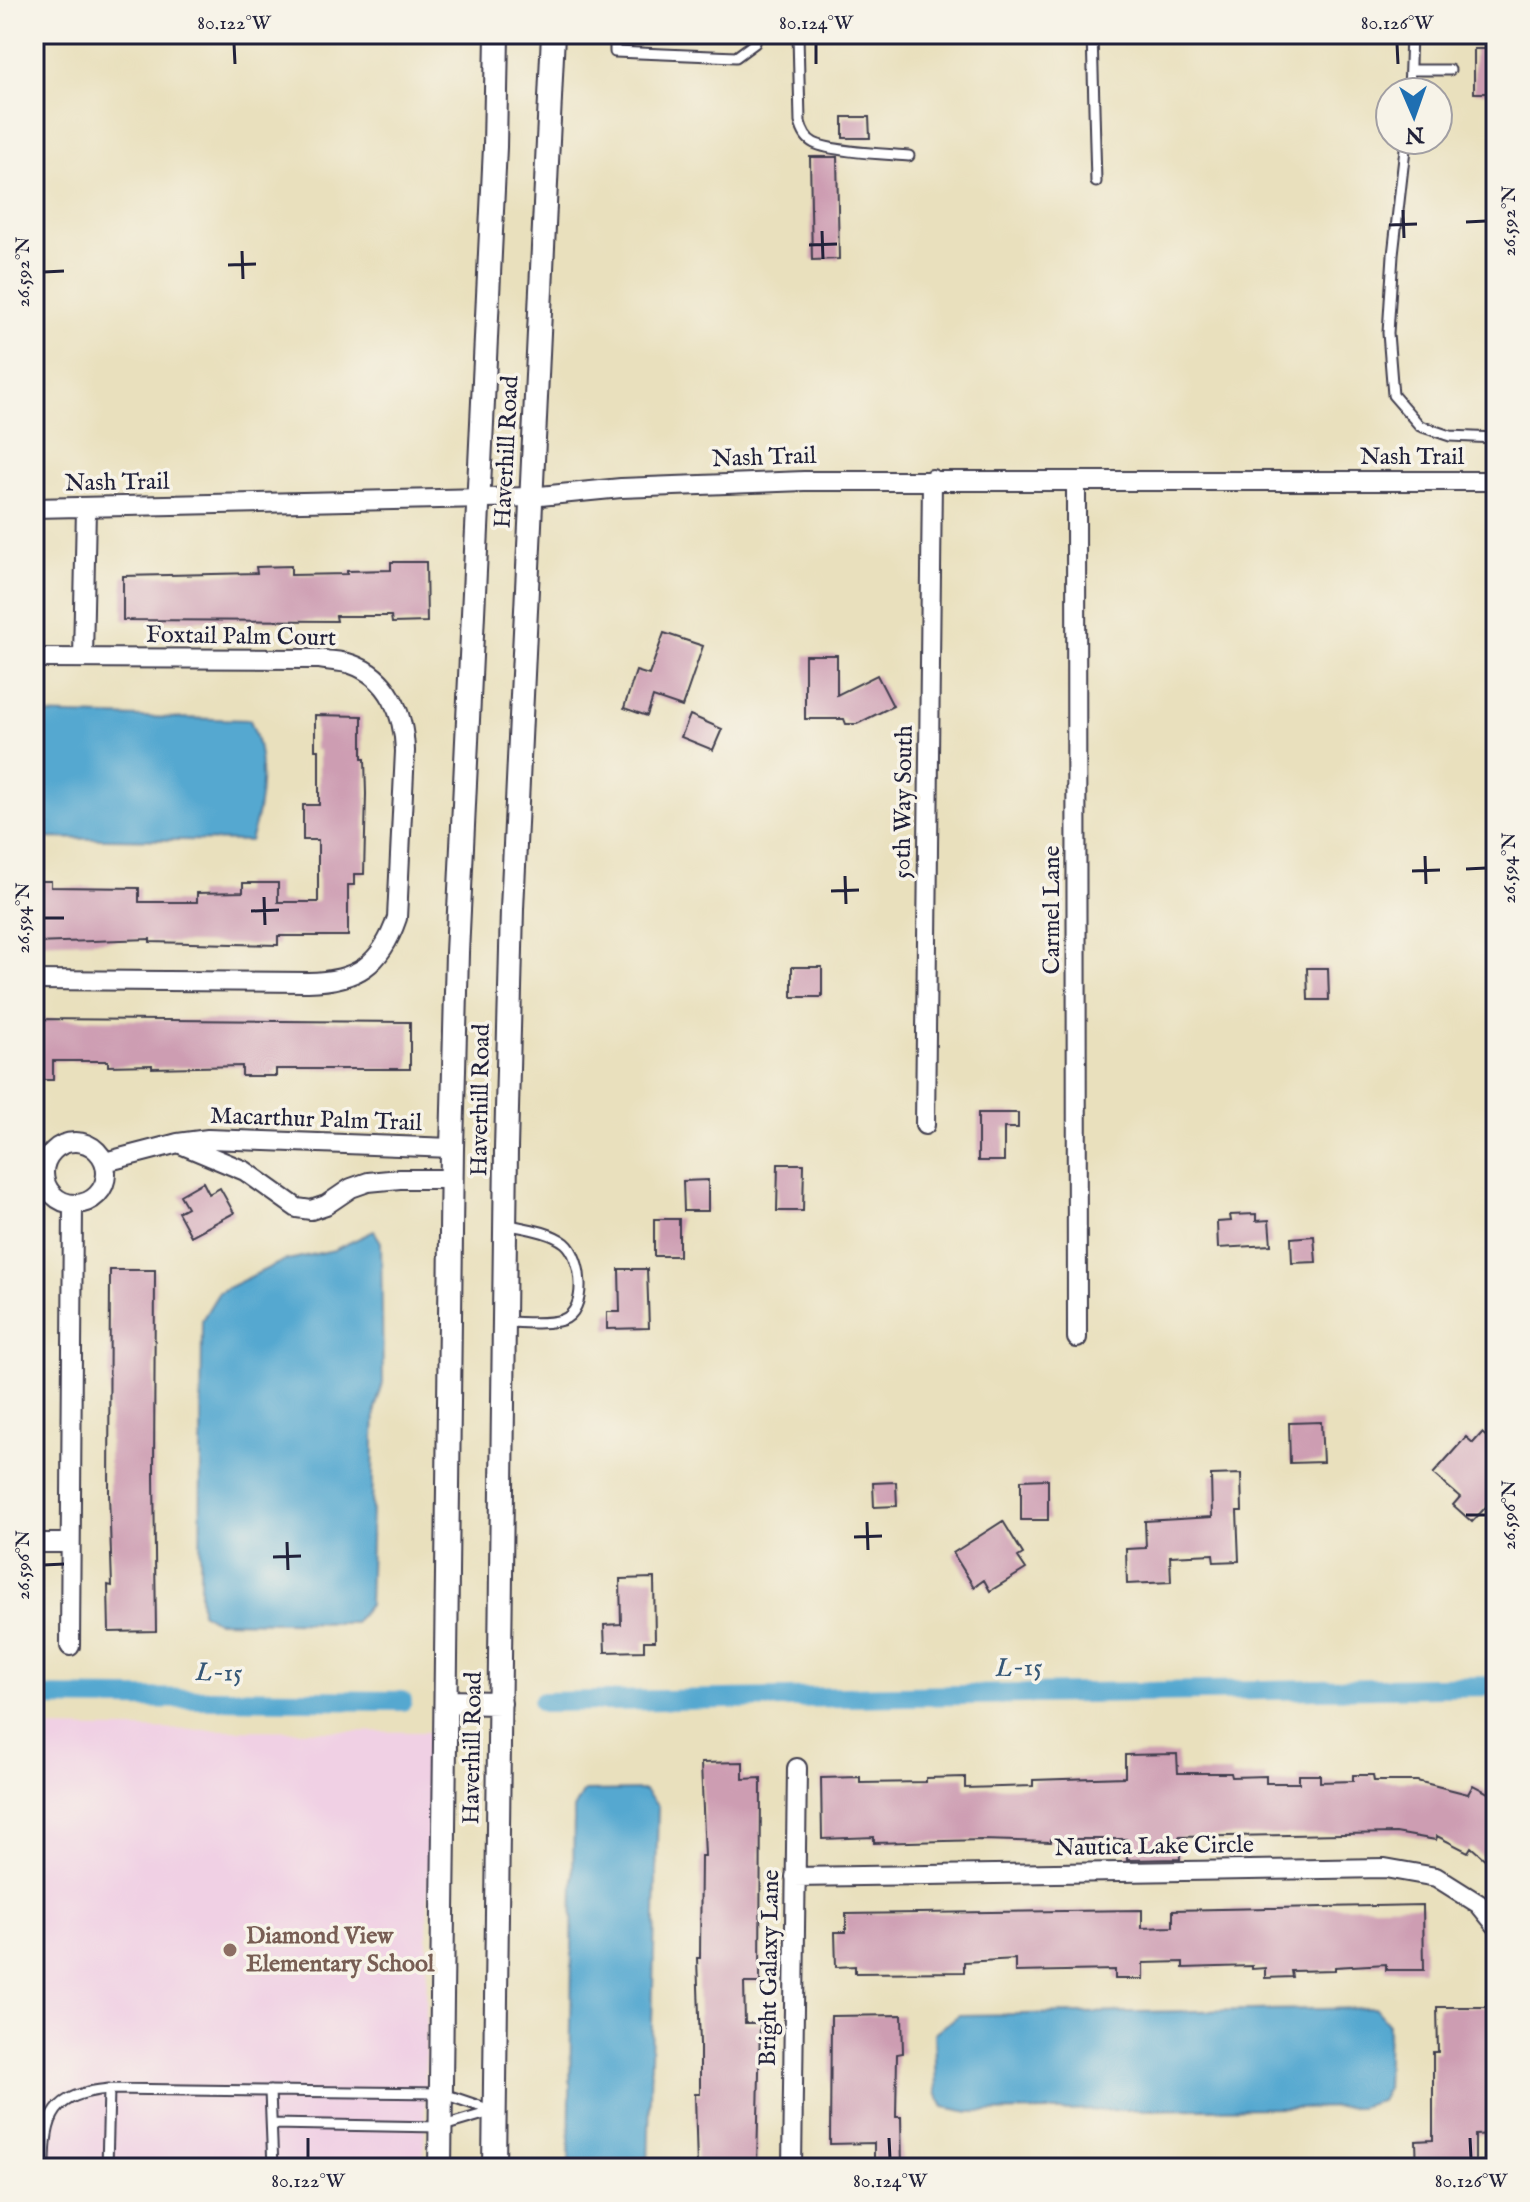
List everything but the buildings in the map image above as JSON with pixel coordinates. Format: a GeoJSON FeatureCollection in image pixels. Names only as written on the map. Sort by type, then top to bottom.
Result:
{"type":"FeatureCollection","features":[{"type":"Feature","properties":{"kind":"street","name":"Haverhill Road"},"geometry":{"type":"LineString","coordinates":[[440,2168],[452,1148],[461,835],[495,147],[497,34]]}},
{"type":"Feature","properties":{"kind":"street","name":"Haverhill Road"},"geometry":{"type":"LineString","coordinates":[[494,2168],[505,1224],[512,909],[553,34]]}},
{"type":"Feature","properties":{"kind":"street","name":"Nash Trail"},"geometry":{"type":"LineString","coordinates":[[34,508],[477,499],[621,488],[932,479],[1076,482],[1496,481]]}},
{"type":"Feature","properties":{"kind":"street","name":"50th Way South"},"geometry":{"type":"LineString","coordinates":[[925,1125],[932,479]]}},
{"type":"Feature","properties":{"kind":"street","name":"Carmel Lane"},"geometry":{"type":"LineString","coordinates":[[1076,482],[1077,1338]]}},
{"type":"Feature","properties":{"kind":"street"},"geometry":{"type":"LineString","coordinates":[[83,658],[86,508]]}},
{"type":"Feature","properties":{"kind":"street","name":"Foxtail Palm Court"},"geometry":{"type":"LineString","coordinates":[[34,658],[319,659],[352,664],[389,693],[405,729],[397,918],[390,938],[375,959],[357,972],[337,981],[34,980]]}},
{"type":"Feature","properties":{"kind":"street","name":"Macarthur Palm Trail"},"geometry":{"type":"LineString","coordinates":[[105,1162],[178,1143],[208,1139],[452,1148]]}},
{"type":"Feature","properties":{"kind":"street"},"geometry":{"type":"LineString","coordinates":[[79,1141],[99,1152],[105,1162],[107,1172],[100,1192],[83,1203],[73,1204],[50,1191],[40,1164],[58,1147],[79,1141]]}},
{"type":"Feature","properties":{"kind":"street","name":"Macarthur Palm Trail"},"geometry":{"type":"LineString","coordinates":[[178,1143],[245,1171],[297,1208],[311,1210],[368,1182],[452,1179]]}},
{"type":"Feature","properties":{"kind":"street"},"geometry":{"type":"LineString","coordinates":[[70,1646],[73,1204]]}},
{"type":"Feature","properties":{"kind":"street"},"geometry":{"type":"LineString","coordinates":[[34,1543],[69,1543]]}},
{"type":"Feature","properties":{"kind":"street"},"geometry":{"type":"LineString","coordinates":[[446,1702],[500,1703]]}},
{"type":"Feature","properties":{"kind":"street","name":"Bright Galaxy Lane"},"geometry":{"type":"LineString","coordinates":[[792,2168],[797,1768]]}},
{"type":"Feature","properties":{"kind":"street","name":"Nautica Lake Circle"},"geometry":{"type":"LineString","coordinates":[[795,1877],[1385,1868],[1436,1877],[1479,1904],[1496,1925]]}},
{"type":"Feature","properties":{"kind":"lane"},"geometry":{"type":"LineString","coordinates":[[615,34],[615,52],[736,57],[755,43],[755,34]]}},
{"type":"Feature","properties":{"kind":"lane"},"geometry":{"type":"LineString","coordinates":[[798,34],[800,122],[803,132],[813,142],[823,145],[866,153],[909,156]]}},
{"type":"Feature","properties":{"kind":"lane"},"geometry":{"type":"LineString","coordinates":[[1092,34],[1096,182]]}},
{"type":"Feature","properties":{"kind":"lane"},"geometry":{"type":"LineString","coordinates":[[1410,76],[1411,34]]}},
{"type":"Feature","properties":{"kind":"lane"},"geometry":{"type":"LineString","coordinates":[[1410,70],[1450,70]]}},
{"type":"Feature","properties":{"kind":"lane"},"geometry":{"type":"LineString","coordinates":[[1404,156],[1388,333],[1393,395],[1420,426],[1450,436],[1496,438]]}},
{"type":"Feature","properties":{"kind":"lane"},"geometry":{"type":"LineString","coordinates":[[504,1322],[561,1320],[570,1315],[578,1303],[580,1281],[576,1255],[563,1241],[505,1224]]}},
{"type":"Feature","properties":{"kind":"lane"},"geometry":{"type":"LineString","coordinates":[[107,2168],[109,2089]]}},
{"type":"Feature","properties":{"kind":"lane"},"geometry":{"type":"LineString","coordinates":[[45,2168],[45,2136],[50,2121],[69,2098],[84,2091],[441,2093],[494,2111]]}},
{"type":"Feature","properties":{"kind":"lane"},"geometry":{"type":"LineString","coordinates":[[270,2091],[273,2168]]}},
{"type":"Feature","properties":{"kind":"lane"},"geometry":{"type":"LineString","coordinates":[[272,2124],[440,2127],[494,2111]]}},
{"type":"Feature","properties":{"kind":"shaded area","name":"Diamond View Elementary School"},"geometry":{"type":"Polygon","coordinates":[[[34,1728],[430,1732],[424,2168],[34,2168],[34,1728]]]}},
{"type":"Feature","properties":{"kind":"water"},"geometry":{"type":"Polygon","coordinates":[[[34,714],[250,720],[259,749],[261,780],[258,811],[250,841],[34,838],[34,714]]]}},
{"type":"Feature","properties":{"kind":"water"},"geometry":{"type":"Polygon","coordinates":[[[374,1231],[381,1242],[383,1383],[375,1409],[369,1605],[354,1623],[216,1621],[201,1612],[200,1594],[202,1320],[219,1292],[283,1261],[334,1250],[374,1231]]]}},
{"type":"Feature","properties":{"kind":"water"},"geometry":{"type":"Polygon","coordinates":[[[645,1790],[658,1807],[648,2168],[569,2168],[574,1809],[584,1791],[645,1790]]]}},
{"type":"Feature","properties":{"kind":"water"},"geometry":{"type":"Polygon","coordinates":[[[1375,2008],[1388,2023],[1386,2090],[1380,2101],[1359,2107],[970,2112],[944,2107],[936,2092],[934,2033],[959,2015],[1375,2008]]]}},
{"type":"Feature","properties":{"kind":"waterway","name":"L-15"},"geometry":{"type":"LineString","coordinates":[[543,1702],[1496,1686]]}},
{"type":"Feature","properties":{"kind":"waterway","name":"L-15"},"geometry":{"type":"LineString","coordinates":[[34,1697],[402,1701]]}},
{"type":"Feature","properties":{"kind":"place","name":"Diamond View Elementary School"},"geometry":{"type":"Point","coordinates":[230,1950]}}]}
